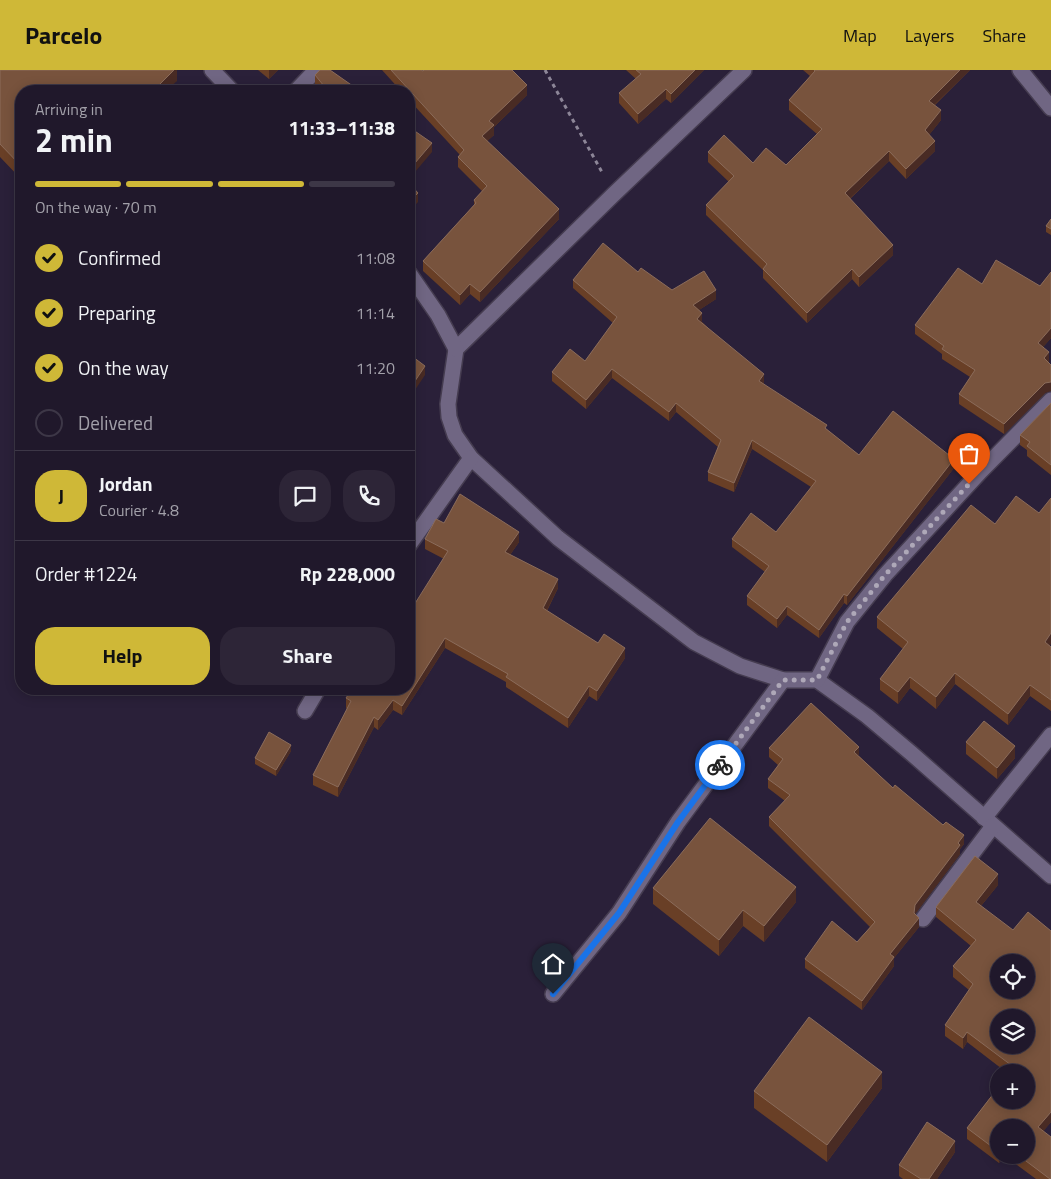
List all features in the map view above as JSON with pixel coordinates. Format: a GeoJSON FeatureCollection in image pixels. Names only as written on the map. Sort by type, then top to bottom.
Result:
{"type":"FeatureCollection","features":[{"type":"Feature","properties":{"kind":"street"},"geometry":{"type":"LineString","coordinates":[[212,70],[226,85]]}},
{"type":"Feature","properties":{"kind":"street"},"geometry":{"type":"LineString","coordinates":[[302,85],[316,70]]}},
{"type":"Feature","properties":{"kind":"street"},"geometry":{"type":"LineString","coordinates":[[456,349],[744,70]]}},
{"type":"Feature","properties":{"kind":"street"},"geometry":{"type":"LineString","coordinates":[[1020,70],[1051,108]]}},
{"type":"Feature","properties":{"kind":"street"},"geometry":{"type":"LineString","coordinates":[[415,282],[438,315],[456,349],[448,404],[449,417],[455,435],[471,458],[558,538],[694,642],[740,666],[783,680],[817,680],[867,716],[1051,876]]}},
{"type":"Feature","properties":{"kind":"street"},"geometry":{"type":"LineString","coordinates":[[817,680],[847,622],[885,575],[981,471],[1051,400]]}},
{"type":"Feature","properties":{"kind":"street"},"geometry":{"type":"LineString","coordinates":[[415,537],[471,458]]}},
{"type":"Feature","properties":{"kind":"street"},"geometry":{"type":"LineString","coordinates":[[553,994],[619,913],[678,822],[783,680]]}},
{"type":"Feature","properties":{"kind":"street"},"geometry":{"type":"LineString","coordinates":[[305,711],[314,695]]}},
{"type":"Feature","properties":{"kind":"street"},"geometry":{"type":"LineString","coordinates":[[922,919],[988,822],[1051,735]]}},
{"type":"Feature","properties":{"kind":"path"},"geometry":{"type":"LineString","coordinates":[[545,70],[614,194]]}},
{"type":"Feature","properties":{"kind":"building"},"geometry":{"type":"Polygon","coordinates":[[[0,70],[174,70],[159,85],[15,85],[15,160],[0,144],[0,70]]]}},
{"type":"Feature","properties":{"kind":"building"},"geometry":{"type":"Polygon","coordinates":[[[320,70],[330,70],[351,85],[323,85],[315,75],[320,70]]]}},
{"type":"Feature","properties":{"kind":"building"},"geometry":{"type":"Polygon","coordinates":[[[391,70],[512,70],[527,85],[489,121],[494,125],[482,136],[559,209],[480,292],[470,284],[460,295],[423,261],[476,203],[474,200],[487,186],[458,157],[464,150],[415,96],[415,85],[405,85],[391,70]]]}},
{"type":"Feature","properties":{"kind":"building"},"geometry":{"type":"Polygon","coordinates":[[[636,70],[695,70],[671,94],[666,89],[638,114],[619,93],[641,74],[636,70]]]}},
{"type":"Feature","properties":{"kind":"building"},"geometry":{"type":"Polygon","coordinates":[[[814,70],[960,70],[929,101],[941,110],[925,130],[935,141],[906,169],[889,151],[845,193],[893,245],[859,277],[852,269],[807,313],[763,269],[767,264],[706,205],[734,176],[708,152],[724,135],[753,163],[766,148],[786,165],[822,129],[789,100],[814,70]]]}},
{"type":"Feature","properties":{"kind":"building"},"geometry":{"type":"Polygon","coordinates":[[[415,131],[432,143],[415,163],[415,131]]]}},
{"type":"Feature","properties":{"kind":"building"},"geometry":{"type":"Polygon","coordinates":[[[1051,219],[1051,229],[1046,226],[1051,219]]]}},
{"type":"Feature","properties":{"kind":"building"},"geometry":{"type":"Polygon","coordinates":[[[603,243],[638,272],[641,268],[672,290],[704,271],[716,290],[693,305],[702,313],[697,319],[764,374],[759,381],[827,425],[825,428],[859,455],[893,411],[954,459],[847,596],[844,594],[819,630],[787,606],[777,619],[747,596],[769,566],[732,539],[751,513],[776,532],[816,481],[752,440],[734,483],[708,472],[721,440],[676,403],[669,412],[612,369],[586,400],[552,372],[570,349],[585,361],[617,317],[573,280],[603,243]]]}},
{"type":"Feature","properties":{"kind":"building"},"geometry":{"type":"Polygon","coordinates":[[[996,260],[1040,286],[1051,272],[1051,328],[1038,343],[1049,352],[1044,358],[1051,365],[1051,382],[1045,383],[1004,424],[959,394],[975,370],[942,349],[944,346],[915,325],[958,268],[982,284],[996,260]]]}},
{"type":"Feature","properties":{"kind":"building"},"geometry":{"type":"Polygon","coordinates":[[[415,358],[425,366],[415,381],[415,358]]]}},
{"type":"Feature","properties":{"kind":"building"},"geometry":{"type":"Polygon","coordinates":[[[1051,403],[1051,465],[1027,446],[1030,442],[1020,435],[1051,403]]]}},
{"type":"Feature","properties":{"kind":"building"},"geometry":{"type":"Polygon","coordinates":[[[460,494],[519,532],[505,552],[558,579],[543,608],[598,643],[604,634],[625,648],[597,691],[589,686],[568,718],[506,677],[508,674],[445,638],[415,685],[415,603],[448,551],[425,539],[436,519],[444,523],[460,494]]]}},
{"type":"Feature","properties":{"kind":"building"},"geometry":{"type":"Polygon","coordinates":[[[1016,496],[1039,513],[1051,498],[1051,633],[1045,642],[1051,647],[1051,700],[1030,685],[1008,714],[955,673],[936,697],[910,677],[898,692],[880,679],[908,642],[877,617],[971,505],[995,524],[1016,496]]]}},
{"type":"Feature","properties":{"kind":"building"},"geometry":{"type":"Polygon","coordinates":[[[348,695],[409,695],[402,706],[393,700],[378,720],[374,717],[338,787],[313,775],[351,701],[346,698],[348,695]]]}},
{"type":"Feature","properties":{"kind":"building"},"geometry":{"type":"Polygon","coordinates":[[[811,703],[859,747],[854,752],[893,788],[895,785],[943,825],[946,822],[964,835],[958,843],[960,845],[915,905],[914,913],[919,918],[890,954],[894,957],[862,1001],[805,959],[832,921],[857,942],[875,922],[769,817],[790,795],[768,779],[783,759],[769,748],[811,703]]]}},
{"type":"Feature","properties":{"kind":"building"},"geometry":{"type":"Polygon","coordinates":[[[984,721],[1015,746],[997,768],[966,742],[984,721]]]}},
{"type":"Feature","properties":{"kind":"building"},"geometry":{"type":"Polygon","coordinates":[[[269,732],[291,745],[276,770],[255,758],[269,732]]]}},
{"type":"Feature","properties":{"kind":"building"},"geometry":{"type":"Polygon","coordinates":[[[710,818],[796,887],[764,926],[743,910],[719,940],[653,888],[710,818]]]}},
{"type":"Feature","properties":{"kind":"building"},"geometry":{"type":"Polygon","coordinates":[[[975,856],[998,874],[976,902],[1013,930],[1028,912],[1051,931],[1051,1112],[1038,1127],[1051,1137],[1051,1179],[1030,1164],[1035,1164],[1035,1119],[990,1119],[990,1145],[967,1128],[990,1098],[990,1109],[1035,1109],[1035,1064],[1010,1064],[996,1054],[1035,1054],[1035,1009],[990,1009],[990,1049],[967,1032],[963,1038],[945,1025],[973,984],[953,966],[976,940],[936,907],[975,856]]]}},
{"type":"Feature","properties":{"kind":"building"},"geometry":{"type":"Polygon","coordinates":[[[809,1017],[882,1072],[827,1145],[754,1091],[809,1017]]]}},
{"type":"Feature","properties":{"kind":"building"},"geometry":{"type":"Polygon","coordinates":[[[927,1122],[955,1141],[929,1179],[921,1179],[899,1165],[927,1122]]]}},
{"type":"Feature","properties":{"kind":"way so far"},"geometry":{"type":"LineString","coordinates":[[720,765],[783,680],[817,680],[847,622],[885,575],[969,484]]}},
{"type":"Feature","properties":{"kind":"route"},"geometry":{"type":"LineString","coordinates":[[553,994],[619,913],[678,822],[720,765]]}}]}
